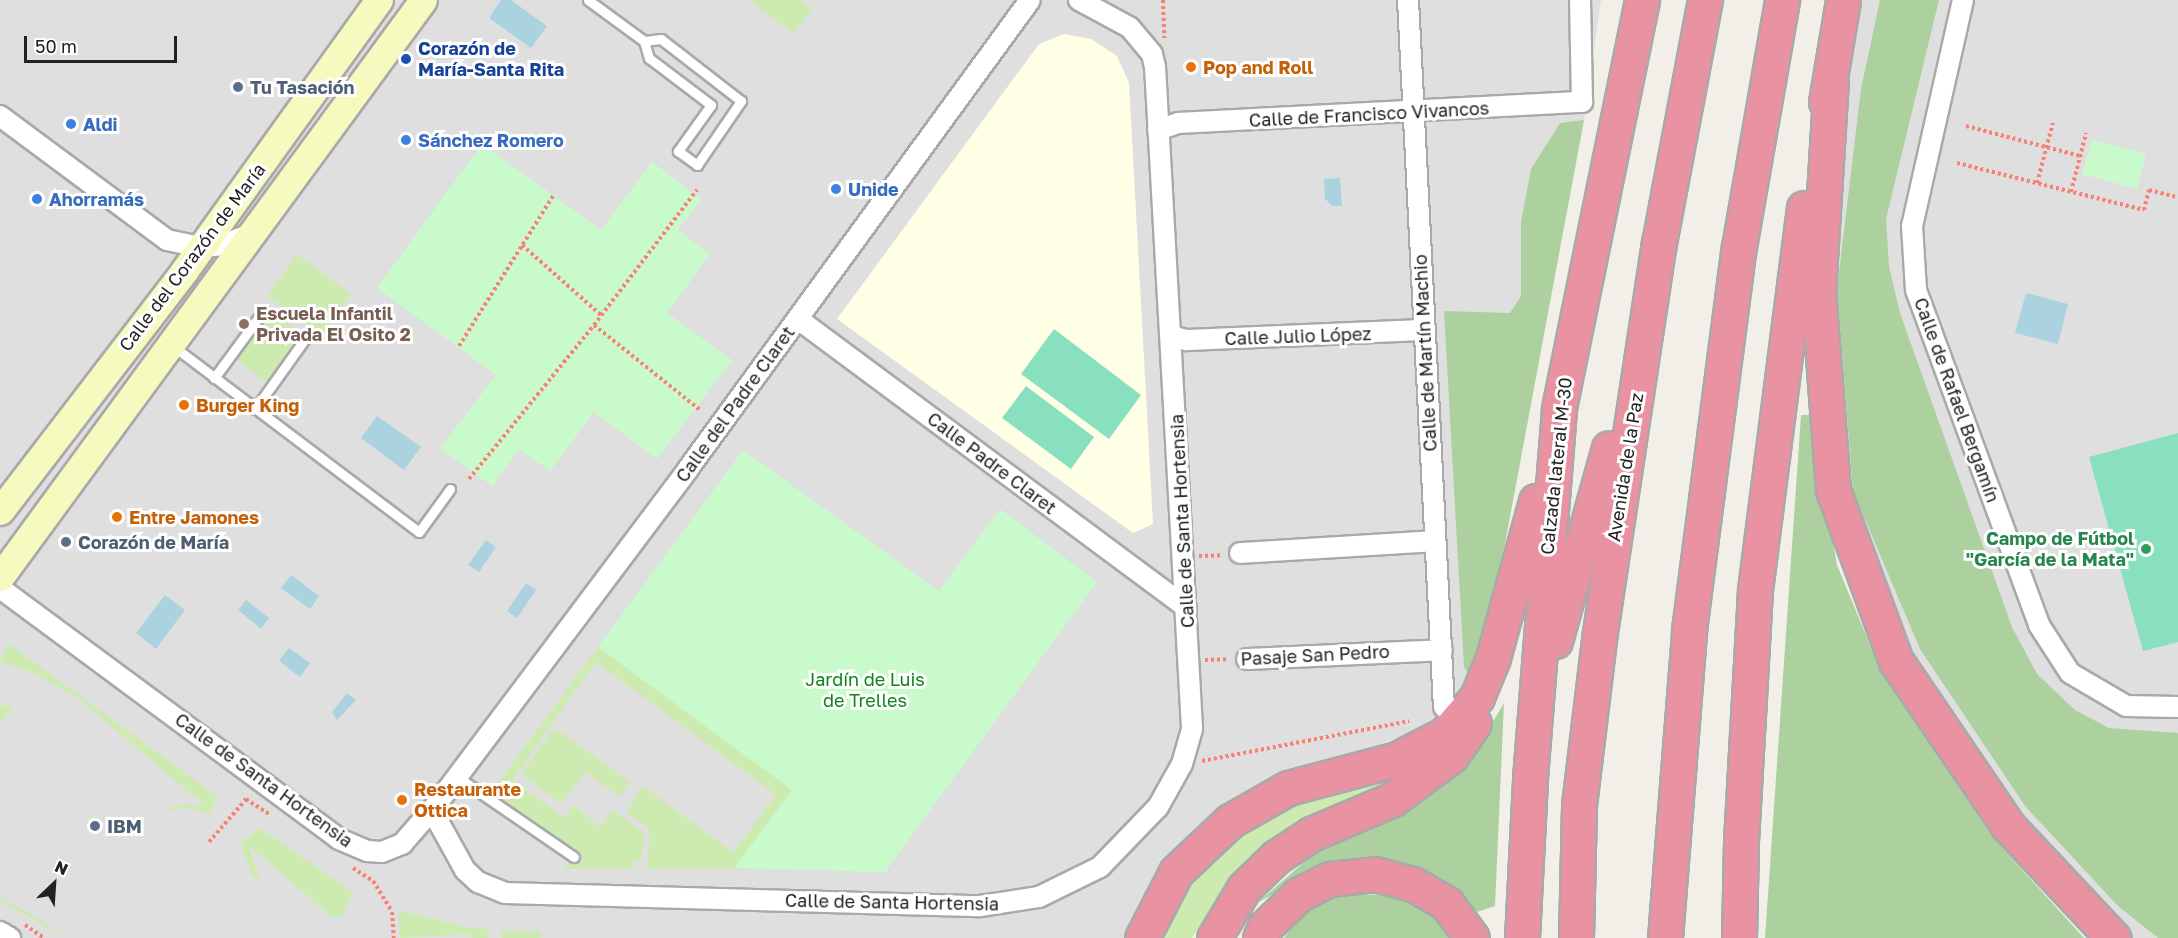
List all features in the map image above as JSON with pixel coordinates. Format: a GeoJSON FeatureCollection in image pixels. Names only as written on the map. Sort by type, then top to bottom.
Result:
{"type":"FeatureCollection","features":[{"type":"Feature","properties":{"kind":"highway","name":"Calzada lateral M-30"},"geometry":{"type":"LineString","coordinates":[[1522,938],[1530,778],[1559,408],[1642,0]]}},
{"type":"Feature","properties":{"kind":"highway","name":"Avenida de la Paz"},"geometry":{"type":"LineString","coordinates":[[1576,938],[1582,782],[1600,632],[1659,243],[1705,0]]}},
{"type":"Feature","properties":{"kind":"highway"},"geometry":{"type":"LineString","coordinates":[[1665,938],[1689,630],[1739,247],[1782,0]]}},
{"type":"Feature","properties":{"kind":"highway"},"geometry":{"type":"LineString","coordinates":[[1739,938],[1741,841],[1755,590],[1803,209],[1831,80],[1843,0]]}},
{"type":"Feature","properties":{"kind":"highway"},"geometry":{"type":"LineString","coordinates":[[1831,80],[1818,290],[1833,490],[1896,661],[2008,826],[2113,938]]}},
{"type":"Feature","properties":{"kind":"highway"},"geometry":{"type":"LineString","coordinates":[[1530,778],[1558,623],[1598,492],[1659,243]]}},
{"type":"Feature","properties":{"kind":"highway"},"geometry":{"type":"LineString","coordinates":[[1142,938],[1176,872],[1230,821],[1288,788],[1397,759],[1445,734],[1477,697],[1493,658],[1535,507],[1559,408]]}},
{"type":"Feature","properties":{"kind":"highway"},"geometry":{"type":"LineString","coordinates":[[1214,938],[1244,888],[1276,857],[1311,834],[1393,799],[1451,756],[1494,695],[1506,662],[1526,581],[1535,507]]}},
{"type":"Feature","properties":{"kind":"highway"},"geometry":{"type":"LineString","coordinates":[[1260,938],[1265,927],[1298,895],[1330,879],[1375,874],[1413,884],[1446,904],[1472,938]]}},
{"type":"Feature","properties":{"kind":"street","name":"Calle del Corazón de María"},"geometry":{"type":"LineString","coordinates":[[0,511],[201,247],[379,0]]}},
{"type":"Feature","properties":{"kind":"street"},"geometry":{"type":"LineString","coordinates":[[352,96],[352,81],[359,66],[400,0]]}},
{"type":"Feature","properties":{"kind":"street","name":"Calle del Corazón de María"},"geometry":{"type":"LineString","coordinates":[[0,576],[423,0]]}},
{"type":"Feature","properties":{"kind":"street","name":"Calle del Padre Claret"},"geometry":{"type":"LineString","coordinates":[[436,805],[798,319],[1030,0]]}},
{"type":"Feature","properties":{"kind":"street"},"geometry":{"type":"LineString","coordinates":[[1079,0],[1129,27],[1152,54]]}},
{"type":"Feature","properties":{"kind":"street","name":"Calle de Martín Machio"},"geometry":{"type":"LineString","coordinates":[[1408,0],[1444,705]]}},
{"type":"Feature","properties":{"kind":"street","name":"Calle de Francisco Vivancos"},"geometry":{"type":"LineString","coordinates":[[1158,130],[1178,123],[1413,113],[1582,102],[1580,0]]}},
{"type":"Feature","properties":{"kind":"street","name":"Calle de Rafael Bergamín"},"geometry":{"type":"LineString","coordinates":[[1963,0],[1912,226],[1916,290],[2039,625],[2070,674],[2126,705],[2178,707]]}},
{"type":"Feature","properties":{"kind":"street","name":"Calle de Santa Hortensia"},"geometry":{"type":"LineString","coordinates":[[436,805],[439,823],[465,870],[478,882],[505,893],[1013,904],[1039,897],[1100,867],[1158,807],[1182,764],[1192,728],[1172,336],[1152,54]]}},
{"type":"Feature","properties":{"kind":"street"},"geometry":{"type":"LineString","coordinates":[[0,116],[167,240],[201,247],[239,241],[257,229]]}},
{"type":"Feature","properties":{"kind":"street"},"geometry":{"type":"LineString","coordinates":[[171,345],[155,327],[175,297],[183,271]]}},
{"type":"Feature","properties":{"kind":"street","name":"Calle Padre Claret"},"geometry":{"type":"LineString","coordinates":[[798,319],[1186,607]]}},
{"type":"Feature","properties":{"kind":"street","name":"Calle Julio López"},"geometry":{"type":"LineString","coordinates":[[1172,336],[1186,340],[1424,330]]}},
{"type":"Feature","properties":{"kind":"street"},"geometry":{"type":"LineString","coordinates":[[1240,553],[1436,541]]}},
{"type":"Feature","properties":{"kind":"street","name":"Calle de Santa Hortensia"},"geometry":{"type":"LineString","coordinates":[[0,588],[339,839],[367,851],[394,849],[410,840],[436,805]]}},
{"type":"Feature","properties":{"kind":"street","name":"Pasaje San Pedro"},"geometry":{"type":"LineString","coordinates":[[1247,658],[1442,650]]}},
{"type":"Feature","properties":{"kind":"street"},"geometry":{"type":"LineString","coordinates":[[0,932],[10,938]]}},
{"type":"Feature","properties":{"kind":"lane"},"geometry":{"type":"LineString","coordinates":[[588,0],[644,41],[649,58],[711,105],[678,151],[697,165],[741,101],[661,39],[644,41]]}},
{"type":"Feature","properties":{"kind":"lane"},"geometry":{"type":"LineString","coordinates":[[214,378],[264,310]]}},
{"type":"Feature","properties":{"kind":"lane"},"geometry":{"type":"LineString","coordinates":[[255,409],[305,339]]}},
{"type":"Feature","properties":{"kind":"lane","name":"Calle del Corazón de María"},"geometry":{"type":"LineString","coordinates":[[171,345],[418,532],[450,489]]}},
{"type":"Feature","properties":{"kind":"lane"},"geometry":{"type":"LineString","coordinates":[[456,776],[574,857]]}},
{"type":"Feature","properties":{"kind":"path"},"geometry":{"type":"LineString","coordinates":[[1152,54],[1164,54],[1163,0]]}},
{"type":"Feature","properties":{"kind":"path"},"geometry":{"type":"LineString","coordinates":[[2037,183],[2053,123]]}},
{"type":"Feature","properties":{"kind":"path"},"geometry":{"type":"LineString","coordinates":[[1966,126],[2080,156]]}},
{"type":"Feature","properties":{"kind":"path"},"geometry":{"type":"LineString","coordinates":[[2071,192],[2086,133]]}},
{"type":"Feature","properties":{"kind":"path"},"geometry":{"type":"LineString","coordinates":[[1956,163],[2144,210],[2149,190],[2178,197]]}},
{"type":"Feature","properties":{"kind":"path"},"geometry":{"type":"LineString","coordinates":[[469,479],[602,316],[697,190]]}},
{"type":"Feature","properties":{"kind":"path"},"geometry":{"type":"LineString","coordinates":[[459,346],[553,196]]}},
{"type":"Feature","properties":{"kind":"path"},"geometry":{"type":"LineString","coordinates":[[522,245],[602,316]]}},
{"type":"Feature","properties":{"kind":"path"},"geometry":{"type":"LineString","coordinates":[[594,325],[700,410]]}},
{"type":"Feature","properties":{"kind":"path"},"geometry":{"type":"LineString","coordinates":[[1183,557],[1240,553]]}},
{"type":"Feature","properties":{"kind":"path","name":"Pasaje San Pedro"},"geometry":{"type":"LineString","coordinates":[[1189,661],[1247,658]]}},
{"type":"Feature","properties":{"kind":"path"},"geometry":{"type":"LineString","coordinates":[[1182,764],[1236,757],[1323,736],[1417,720],[1444,705]]}},
{"type":"Feature","properties":{"kind":"path"},"geometry":{"type":"LineString","coordinates":[[209,842],[262,781]]}},
{"type":"Feature","properties":{"kind":"path"},"geometry":{"type":"LineString","coordinates":[[392,912],[394,938]]}},
{"type":"Feature","properties":{"kind":"shaded area"},"geometry":{"type":"Polygon","coordinates":[[[0,0],[1601,0],[1584,120],[1497,586],[1471,677],[1459,699],[1431,726],[1316,767],[1138,916],[1125,938],[0,938],[0,0]]]}},
{"type":"Feature","properties":{"kind":"shaded area"},"geometry":{"type":"Polygon","coordinates":[[[1843,0],[2178,0],[2178,938],[2113,938],[1896,661],[1833,490],[1831,80],[1843,0]]]}},
{"type":"Feature","properties":{"kind":"shaded area"},"geometry":{"type":"Polygon","coordinates":[[[1064,34],[1091,39],[1117,56],[1129,83],[1153,524],[1133,533],[837,319],[1039,44],[1064,34]]]}},
{"type":"Feature","properties":{"kind":"green space"},"geometry":{"type":"Polygon","coordinates":[[[748,0],[800,0],[812,9],[794,34],[748,0]]]}},
{"type":"Feature","properties":{"kind":"green space"},"geometry":{"type":"Polygon","coordinates":[[[1880,0],[1939,0],[1886,219],[1889,266],[1900,313],[2012,627],[2037,674],[2075,710],[2109,728],[2178,733],[2178,938],[2158,938],[2118,906],[2025,806],[1920,649],[1853,491],[1837,289],[1861,89],[1880,0]]]}},
{"type":"Feature","properties":{"kind":"green space"},"geometry":{"type":"Polygon","coordinates":[[[1584,120],[1497,586],[1471,677],[1464,667],[1444,311],[1510,313],[1521,296],[1521,222],[1531,169],[1560,123],[1584,120]]]}},
{"type":"Feature","properties":{"kind":"green space"},"geometry":{"type":"Polygon","coordinates":[[[2092,140],[2146,154],[2137,189],[2082,174],[2092,140]]]}},
{"type":"Feature","properties":{"kind":"green space"},"geometry":{"type":"Polygon","coordinates":[[[482,144],[601,230],[652,162],[701,199],[678,230],[710,254],[667,313],[732,360],[657,459],[594,412],[550,471],[519,449],[492,486],[440,448],[496,375],[377,288],[482,144]]]}},
{"type":"Feature","properties":{"kind":"green space"},"geometry":{"type":"Polygon","coordinates":[[[297,254],[351,294],[322,335],[267,296],[297,254]]]}},
{"type":"Feature","properties":{"kind":"green space"},"geometry":{"type":"Polygon","coordinates":[[[271,310],[302,333],[267,383],[236,359],[271,310]]]}},
{"type":"Feature","properties":{"kind":"green space"},"geometry":{"type":"Polygon","coordinates":[[[1054,329],[1141,395],[1109,439],[1021,374],[1054,329]]]}},
{"type":"Feature","properties":{"kind":"green space"},"geometry":{"type":"Polygon","coordinates":[[[1026,386],[1094,437],[1071,469],[1002,418],[1026,386]]]}},
{"type":"Feature","properties":{"kind":"green space"},"geometry":{"type":"Polygon","coordinates":[[[1801,415],[1811,415],[1837,565],[1880,669],[1993,838],[2084,938],[1765,938],[1801,415]]]}},
{"type":"Feature","properties":{"kind":"green space","name":"Campo de Fútbol \"García de la Mata\""},"geometry":{"type":"Polygon","coordinates":[[[2178,433],[2178,642],[2143,651],[2089,457],[2178,433]]]}},
{"type":"Feature","properties":{"kind":"green space","name":"Jardín de Luis de Trelles"},"geometry":{"type":"Polygon","coordinates":[[[743,450],[939,591],[1000,509],[1097,582],[885,872],[734,868],[792,790],[598,647],[743,450]]]}},
{"type":"Feature","properties":{"kind":"green space"},"geometry":{"type":"Polygon","coordinates":[[[602,642],[808,759],[791,869],[648,869],[649,829],[626,812],[643,786],[733,852],[776,795],[596,662],[513,779],[564,818],[573,805],[600,827],[613,810],[644,833],[642,861],[633,860],[631,868],[641,869],[563,869],[577,854],[491,792],[602,642]]]}},
{"type":"Feature","properties":{"kind":"green space"},"geometry":{"type":"Polygon","coordinates":[[[8,643],[218,797],[210,813],[184,808],[173,811],[169,808],[185,804],[206,807],[79,699],[32,672],[0,662],[8,643]]]}},
{"type":"Feature","properties":{"kind":"green space"},"geometry":{"type":"Polygon","coordinates":[[[1504,703],[1495,906],[1477,912],[1454,890],[1297,881],[1257,903],[1324,845],[1396,814],[1431,793],[1472,757],[1504,703]]]}},
{"type":"Feature","properties":{"kind":"green space"},"geometry":{"type":"Polygon","coordinates":[[[0,704],[13,708],[0,724],[0,704]]]}},
{"type":"Feature","properties":{"kind":"green space"},"geometry":{"type":"Polygon","coordinates":[[[555,728],[630,782],[620,797],[585,772],[561,804],[521,774],[555,728]]]}},
{"type":"Feature","properties":{"kind":"green space"},"geometry":{"type":"Polygon","coordinates":[[[1429,759],[1387,786],[1286,832],[1229,880],[1192,938],[1156,938],[1183,892],[1221,845],[1274,808],[1429,759]]]}},
{"type":"Feature","properties":{"kind":"green space"},"geometry":{"type":"Polygon","coordinates":[[[260,828],[354,893],[341,917],[333,918],[249,846],[259,879],[253,877],[240,843],[260,828]]]}},
{"type":"Feature","properties":{"kind":"green space"},"geometry":{"type":"Polygon","coordinates":[[[1338,894],[1395,895],[1435,915],[1452,938],[1284,938],[1300,916],[1338,894]]]}},
{"type":"Feature","properties":{"kind":"green space"},"geometry":{"type":"Polygon","coordinates":[[[0,897],[43,921],[67,938],[0,901],[0,897]]]}},
{"type":"Feature","properties":{"kind":"green space"},"geometry":{"type":"Polygon","coordinates":[[[398,910],[471,928],[488,929],[489,938],[472,938],[471,934],[400,938],[398,910]]]}},
{"type":"Feature","properties":{"kind":"green space"},"geometry":{"type":"Polygon","coordinates":[[[502,930],[541,931],[540,938],[502,938],[502,930]]]}},
{"type":"Feature","properties":{"kind":"water"},"geometry":{"type":"Polygon","coordinates":[[[501,0],[511,0],[547,26],[531,48],[489,18],[501,0]]]}},
{"type":"Feature","properties":{"kind":"water"},"geometry":{"type":"Polygon","coordinates":[[[1340,178],[1342,206],[1333,206],[1325,199],[1324,179],[1340,178]]]}},
{"type":"Feature","properties":{"kind":"water"},"geometry":{"type":"Polygon","coordinates":[[[2026,293],[2068,304],[2058,344],[2015,333],[2026,293]]]}},
{"type":"Feature","properties":{"kind":"water"},"geometry":{"type":"Polygon","coordinates":[[[377,416],[421,447],[404,470],[361,438],[377,416]]]}},
{"type":"Feature","properties":{"kind":"water"},"geometry":{"type":"Polygon","coordinates":[[[486,540],[496,547],[479,572],[468,565],[486,540]]]}},
{"type":"Feature","properties":{"kind":"water"},"geometry":{"type":"Polygon","coordinates":[[[291,575],[319,596],[310,609],[281,588],[291,575]]]}},
{"type":"Feature","properties":{"kind":"water"},"geometry":{"type":"Polygon","coordinates":[[[526,583],[536,590],[517,618],[507,611],[526,583]]]}},
{"type":"Feature","properties":{"kind":"water"},"geometry":{"type":"Polygon","coordinates":[[[165,595],[185,610],[156,649],[136,633],[165,595]]]}},
{"type":"Feature","properties":{"kind":"water"},"geometry":{"type":"Polygon","coordinates":[[[246,600],[269,618],[261,629],[238,610],[246,600]]]}},
{"type":"Feature","properties":{"kind":"water"},"geometry":{"type":"Polygon","coordinates":[[[289,648],[310,663],[300,677],[279,661],[289,648]]]}},
{"type":"Feature","properties":{"kind":"water"},"geometry":{"type":"Polygon","coordinates":[[[347,693],[356,700],[337,720],[332,712],[347,693]]]}},
{"type":"Feature","properties":{"kind":"place","name":"Corazón de María-Santa Rita"},"geometry":{"type":"Point","coordinates":[406,59]}},
{"type":"Feature","properties":{"kind":"place","name":"Pop and Roll"},"geometry":{"type":"Point","coordinates":[1191,67]}},
{"type":"Feature","properties":{"kind":"place","name":"Tu Tasación"},"geometry":{"type":"Point","coordinates":[238,87]}},
{"type":"Feature","properties":{"kind":"place","name":"Aldi"},"geometry":{"type":"Point","coordinates":[71,124]}},
{"type":"Feature","properties":{"kind":"place","name":"Sánchez Romero"},"geometry":{"type":"Point","coordinates":[406,140]}},
{"type":"Feature","properties":{"kind":"place","name":"Unide"},"geometry":{"type":"Point","coordinates":[836,189]}},
{"type":"Feature","properties":{"kind":"place","name":"Ahorramás"},"geometry":{"type":"Point","coordinates":[37,199]}},
{"type":"Feature","properties":{"kind":"place","name":"Escuela Infantil Privada El Osito 2"},"geometry":{"type":"Point","coordinates":[244,324]}},
{"type":"Feature","properties":{"kind":"place","name":"Burger King"},"geometry":{"type":"Point","coordinates":[184,405]}},
{"type":"Feature","properties":{"kind":"place","name":"Entre Jamones"},"geometry":{"type":"Point","coordinates":[117,517]}},
{"type":"Feature","properties":{"kind":"place","name":"Corazón de María"},"geometry":{"type":"Point","coordinates":[66,542]}},
{"type":"Feature","properties":{"kind":"place","name":"Campo de Fútbol \"García de la Mata\""},"geometry":{"type":"Point","coordinates":[2146,549]}},
{"type":"Feature","properties":{"kind":"place","name":"Restaurante Ottica"},"geometry":{"type":"Point","coordinates":[402,800]}},
{"type":"Feature","properties":{"kind":"place","name":"IBM"},"geometry":{"type":"Point","coordinates":[95,826]}}]}
